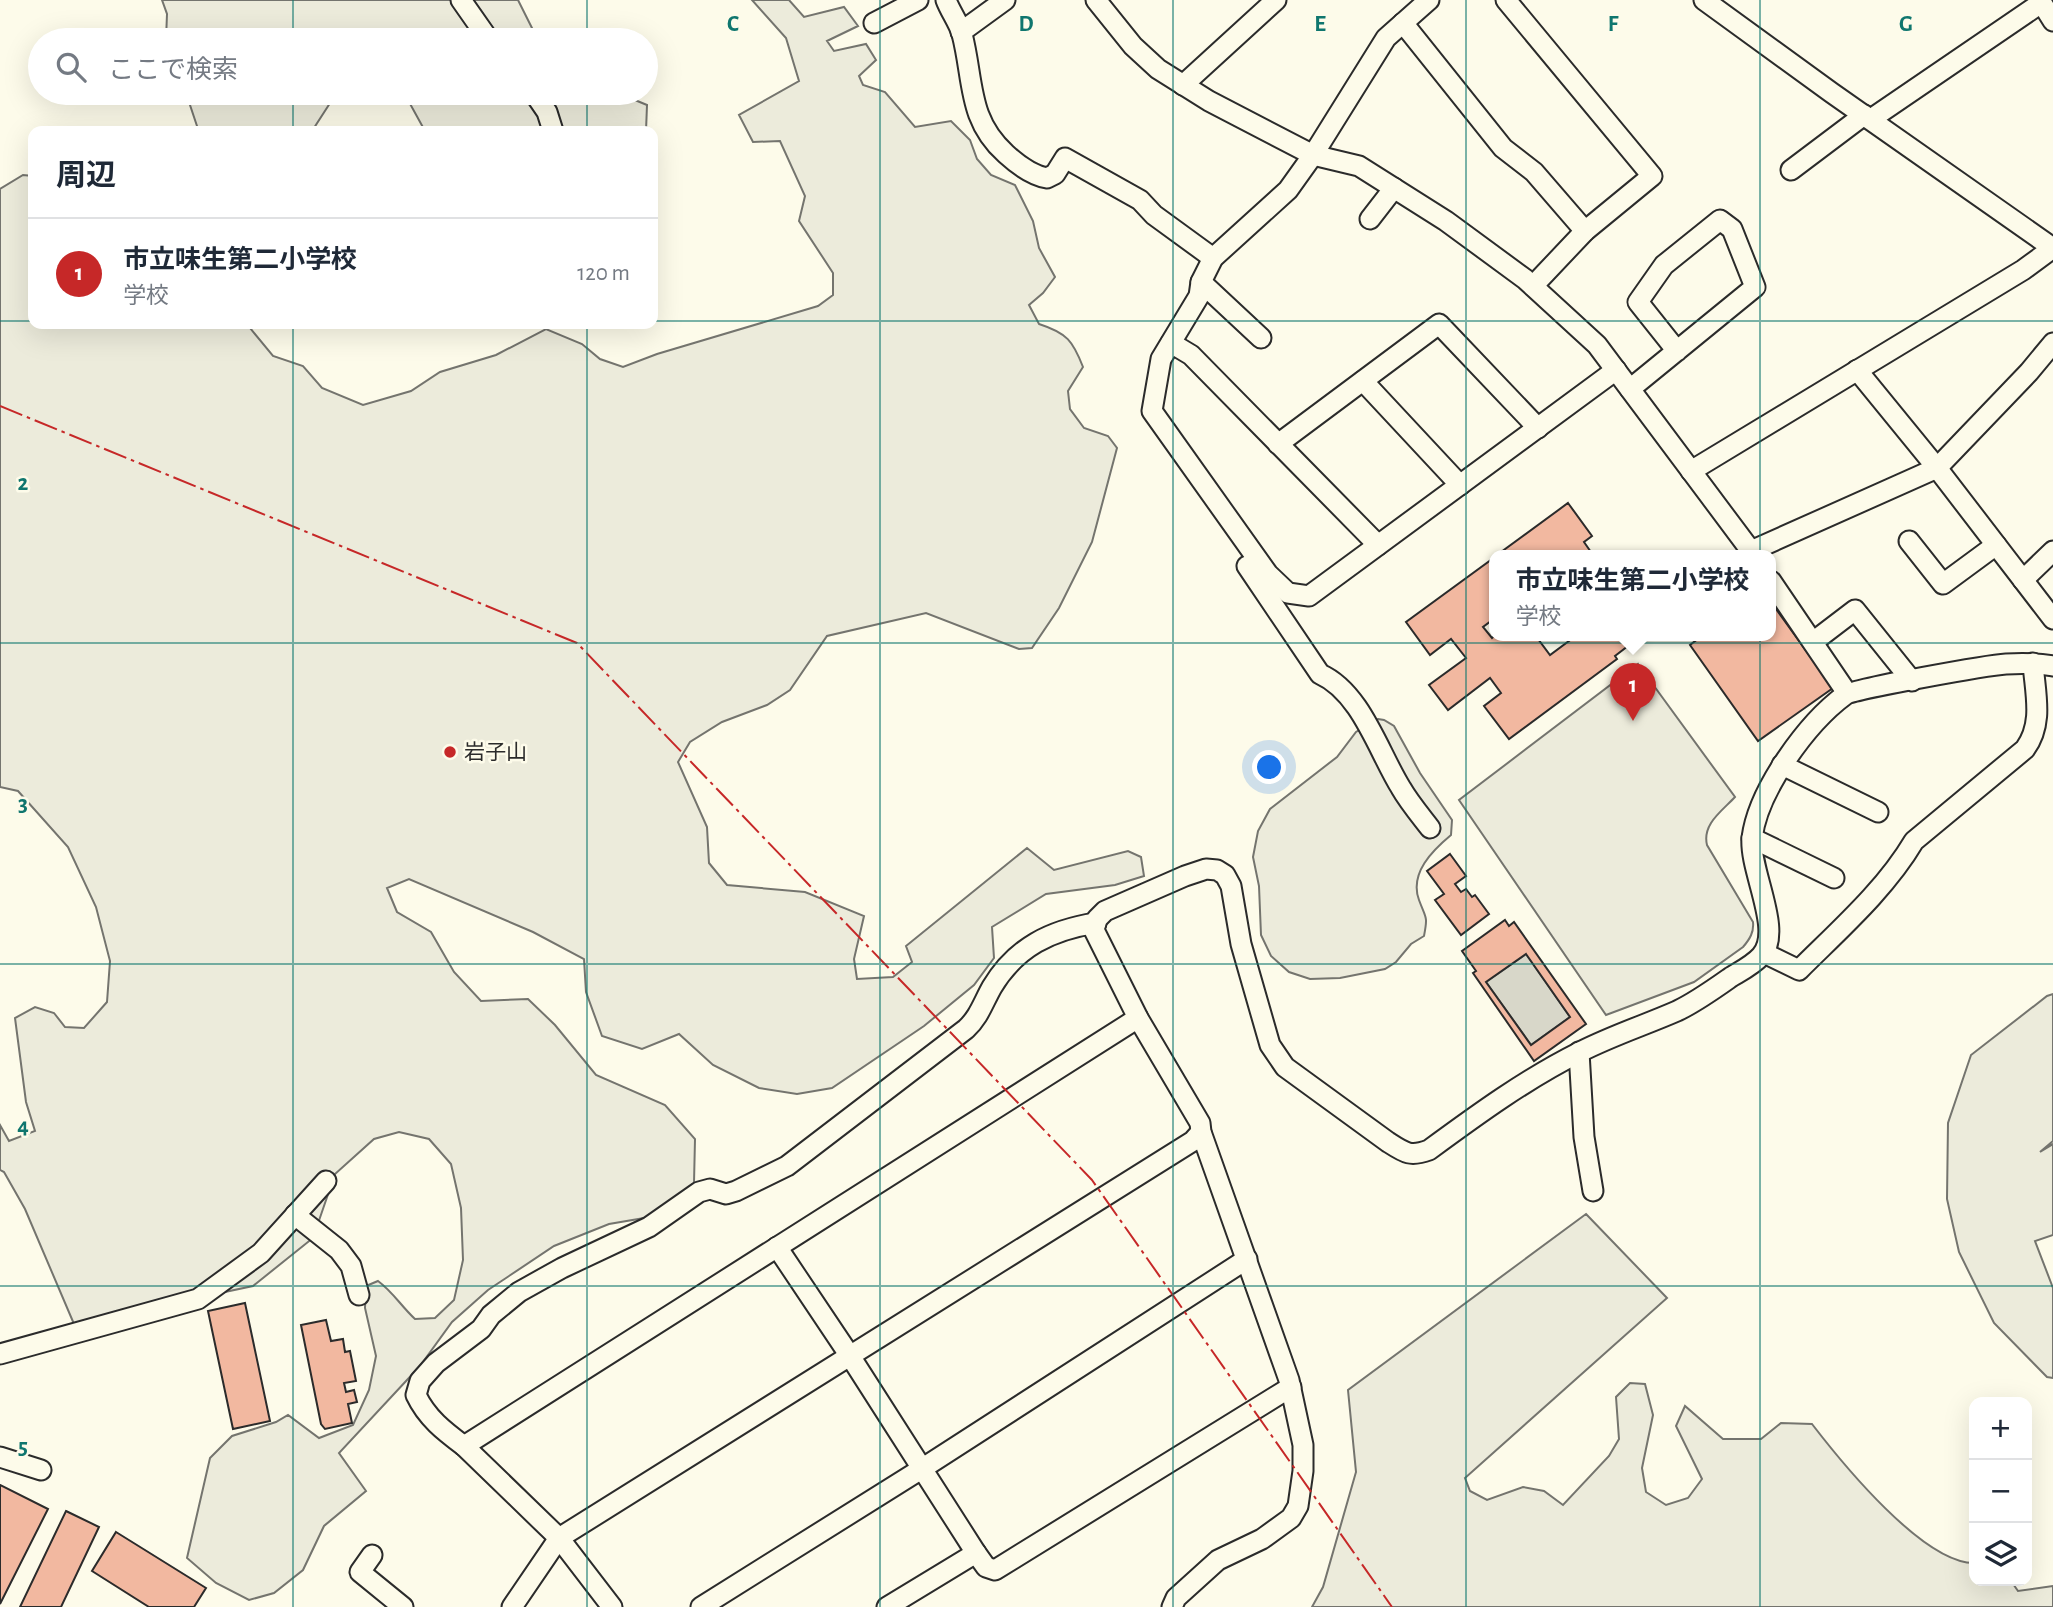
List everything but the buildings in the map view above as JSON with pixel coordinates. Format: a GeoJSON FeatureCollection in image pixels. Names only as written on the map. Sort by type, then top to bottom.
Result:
{"type":"FeatureCollection","features":[{"type":"Feature","properties":{"kind":"street"},"geometry":{"type":"LineString","coordinates":[[461,0],[481,28]]}},
{"type":"Feature","properties":{"kind":"street"},"geometry":{"type":"LineString","coordinates":[[874,23],[918,0]]}},
{"type":"Feature","properties":{"kind":"street"},"geometry":{"type":"LineString","coordinates":[[946,0],[961,32],[974,107],[994,143],[1017,164],[1047,178],[1055,174],[1065,158],[1139,200],[1154,215],[1213,258]]}},
{"type":"Feature","properties":{"kind":"street"},"geometry":{"type":"LineString","coordinates":[[961,32],[1005,0]]}},
{"type":"Feature","properties":{"kind":"street"},"geometry":{"type":"LineString","coordinates":[[1096,0],[1133,46],[1158,69],[1209,101],[1313,155],[1359,166],[1446,221],[1533,286],[1597,345],[1750,550]]}},
{"type":"Feature","properties":{"kind":"street"},"geometry":{"type":"LineString","coordinates":[[1183,85],[1276,0]]}},
{"type":"Feature","properties":{"kind":"street"},"geometry":{"type":"LineString","coordinates":[[1429,0],[1386,38],[1288,190],[1213,258],[1201,282],[1199,296],[1161,359],[1152,411],[1278,585],[1288,593],[1309,596],[1616,370]]}},
{"type":"Feature","properties":{"kind":"street"},"geometry":{"type":"LineString","coordinates":[[1506,0],[1652,176],[1585,231],[1533,286]]}},
{"type":"Feature","properties":{"kind":"street"},"geometry":{"type":"LineString","coordinates":[[1691,471],[2024,270],[2053,248],[1704,0]]}},
{"type":"Feature","properties":{"kind":"street"},"geometry":{"type":"LineString","coordinates":[[1791,170],[2041,1],[2053,21]]}},
{"type":"Feature","properties":{"kind":"street"},"geometry":{"type":"LineString","coordinates":[[1403,23],[1503,148],[1534,172],[1585,231]]}},
{"type":"Feature","properties":{"kind":"street"},"geometry":{"type":"LineString","coordinates":[[542,105],[551,126]]}},
{"type":"Feature","properties":{"kind":"street"},"geometry":{"type":"LineString","coordinates":[[1370,219],[1394,188]]}},
{"type":"Feature","properties":{"kind":"street"},"geometry":{"type":"LineString","coordinates":[[1630,389],[1677,351],[1755,287],[1732,229],[1720,219],[1664,265],[1638,302],[1677,351]]}},
{"type":"Feature","properties":{"kind":"street"},"geometry":{"type":"LineString","coordinates":[[1201,282],[1261,338]]}},
{"type":"Feature","properties":{"kind":"street"},"geometry":{"type":"LineString","coordinates":[[1278,444],[1439,324],[1538,428]]}},
{"type":"Feature","properties":{"kind":"street"},"geometry":{"type":"LineString","coordinates":[[1171,343],[1191,355],[1378,545]]}},
{"type":"Feature","properties":{"kind":"street"},"geometry":{"type":"LineString","coordinates":[[1758,550],[1937,467],[2053,344]]}},
{"type":"Feature","properties":{"kind":"street"},"geometry":{"type":"LineString","coordinates":[[1857,370],[1937,467],[2053,619]]}},
{"type":"Feature","properties":{"kind":"street"},"geometry":{"type":"LineString","coordinates":[[1363,381],[1461,485]]}},
{"type":"Feature","properties":{"kind":"street"},"geometry":{"type":"LineString","coordinates":[[1243,539],[1240,552],[1245,562],[1320,674],[1334,680],[1358,711],[1380,743],[1401,789],[1430,828]]}},
{"type":"Feature","properties":{"kind":"street"},"geometry":{"type":"LineString","coordinates":[[1909,541],[1943,584],[1996,545]]}},
{"type":"Feature","properties":{"kind":"street"},"geometry":{"type":"LineString","coordinates":[[2023,580],[2053,551]]}},
{"type":"Feature","properties":{"kind":"street"},"geometry":{"type":"LineString","coordinates":[[1776,588],[1847,693]]}},
{"type":"Feature","properties":{"kind":"street"},"geometry":{"type":"LineString","coordinates":[[1813,642],[1855,610],[1912,681]]}},
{"type":"Feature","properties":{"kind":"street"},"geometry":{"type":"LineString","coordinates":[[1764,953],[1799,970],[1876,891],[1904,858],[1914,841],[2025,749],[2038,726],[2033,663]]}},
{"type":"Feature","properties":{"kind":"street"},"geometry":{"type":"LineString","coordinates":[[1172,1607],[1176,1598],[1218,1560],[1262,1539],[1292,1518],[1298,1506],[1303,1471],[1303,1445],[1291,1387],[1200,1123],[1138,1018],[1094,930],[1097,919],[1105,911],[1185,876],[1206,869],[1217,870],[1225,875],[1231,886],[1241,944],[1270,1045],[1277,1057],[1285,1067],[1404,1152],[1416,1155],[1429,1150],[1504,1094],[1579,1052],[1702,997],[1764,953],[1769,936],[1768,915],[1753,859],[1752,838],[1770,785],[1782,765],[1816,723],[1847,693],[2002,664],[2033,663],[2053,666]]}},
{"type":"Feature","properties":{"kind":"street"},"geometry":{"type":"LineString","coordinates":[[1782,765],[1878,812]]}},
{"type":"Feature","properties":{"kind":"street"},"geometry":{"type":"LineString","coordinates":[[1752,838],[1834,878]]}},
{"type":"Feature","properties":{"kind":"street"},"geometry":{"type":"LineString","coordinates":[[612,1607],[559,1538],[464,1446],[424,1412],[416,1395],[420,1381],[436,1363],[481,1329],[491,1315],[519,1292],[562,1268],[649,1227],[699,1192],[710,1189],[726,1194],[787,1166],[966,1029],[982,1011],[991,989],[1007,964],[1019,953],[1040,940],[1075,926],[1096,923]]}},
{"type":"Feature","properties":{"kind":"street"},"geometry":{"type":"LineString","coordinates":[[464,1446],[1138,1018]]}},
{"type":"Feature","properties":{"kind":"street"},"geometry":{"type":"LineString","coordinates":[[1579,1052],[1584,1137],[1593,1191]]}},
{"type":"Feature","properties":{"kind":"street"},"geometry":{"type":"LineString","coordinates":[[512,1607],[559,1538],[1193,1141],[1201,1132]]}},
{"type":"Feature","properties":{"kind":"street"},"geometry":{"type":"LineString","coordinates":[[0,1354],[198,1299],[261,1253],[326,1181]]}},
{"type":"Feature","properties":{"kind":"street"},"geometry":{"type":"LineString","coordinates":[[295,1215],[339,1250],[351,1266],[359,1295]]}},
{"type":"Feature","properties":{"kind":"street"},"geometry":{"type":"LineString","coordinates":[[777,1247],[976,1553],[986,1567],[995,1570],[1291,1387]]}},
{"type":"Feature","properties":{"kind":"street"},"geometry":{"type":"LineString","coordinates":[[701,1607],[1247,1259]]}},
{"type":"Feature","properties":{"kind":"street"},"geometry":{"type":"LineString","coordinates":[[0,1457],[41,1470]]}},
{"type":"Feature","properties":{"kind":"street"},"geometry":{"type":"LineString","coordinates":[[887,1607],[976,1553]]}},
{"type":"Feature","properties":{"kind":"street"},"geometry":{"type":"LineString","coordinates":[[372,1555],[360,1572],[403,1607]]}},
{"type":"Feature","properties":{"kind":"shaded area"},"geometry":{"type":"Polygon","coordinates":[[[162,0],[518,0],[532,28],[166,28],[167,14],[162,0]]]}},
{"type":"Feature","properties":{"kind":"shaded area"},"geometry":{"type":"Polygon","coordinates":[[[752,0],[789,0],[804,17],[844,7],[858,26],[827,41],[834,51],[866,44],[876,60],[859,76],[863,85],[885,92],[915,127],[951,121],[970,140],[977,159],[991,175],[1015,185],[1033,221],[1039,248],[1055,277],[1029,305],[1039,324],[1068,339],[1083,367],[1068,391],[1070,409],[1084,428],[1108,436],[1117,448],[1092,542],[1059,608],[1032,648],[1019,649],[926,613],[827,636],[790,690],[767,705],[722,722],[690,742],[678,762],[707,827],[709,863],[727,885],[805,892],[864,916],[854,959],[857,979],[893,977],[912,962],[906,946],[1027,848],[1054,870],[1128,851],[1141,857],[1144,876],[1115,885],[1046,894],[992,927],[994,958],[974,985],[924,1026],[832,1088],[797,1094],[759,1088],[713,1065],[679,1034],[642,1049],[602,1036],[586,992],[584,959],[533,932],[409,879],[387,888],[397,912],[431,932],[454,972],[481,1001],[528,999],[555,1025],[596,1075],[665,1105],[695,1139],[694,1183],[650,1217],[609,1224],[554,1246],[488,1290],[452,1322],[420,1366],[339,1453],[366,1491],[324,1526],[303,1570],[274,1593],[249,1600],[216,1583],[187,1558],[210,1458],[232,1436],[276,1422],[288,1415],[319,1438],[353,1425],[369,1390],[376,1356],[365,1308],[366,1286],[378,1281],[415,1319],[435,1318],[454,1300],[463,1260],[461,1208],[451,1164],[429,1139],[399,1132],[374,1139],[335,1174],[313,1238],[253,1286],[74,1324],[25,1209],[4,1172],[0,1170],[0,1125],[9,1141],[35,1131],[26,1102],[15,1018],[35,1007],[54,1013],[65,1027],[84,1028],[107,1002],[110,961],[96,907],[68,847],[18,791],[0,787],[0,189],[23,175],[28,176],[28,329],[251,329],[273,356],[303,366],[322,388],[363,405],[411,391],[440,372],[496,355],[546,329],[582,344],[600,359],[623,367],[657,354],[818,306],[833,295],[833,273],[799,221],[805,196],[780,141],[753,142],[739,115],[799,81],[786,38],[752,0]]]}},
{"type":"Feature","properties":{"kind":"shaded area"},"geometry":{"type":"Polygon","coordinates":[[[190,105],[329,105],[315,126],[197,126],[190,105]]]}},
{"type":"Feature","properties":{"kind":"shaded area"},"geometry":{"type":"Polygon","coordinates":[[[411,105],[647,105],[646,126],[422,126],[411,105]]]}},
{"type":"Feature","properties":{"kind":"shaded area"},"geometry":{"type":"Polygon","coordinates":[[[1638,664],[1735,797],[1710,824],[1706,837],[1707,845],[1753,922],[1753,929],[1743,947],[1694,982],[1606,1015],[1459,800],[1638,664]]]}},
{"type":"Feature","properties":{"kind":"shaded area"},"geometry":{"type":"Polygon","coordinates":[[[1378,719],[1394,726],[1420,773],[1452,820],[1451,835],[1424,863],[1417,881],[1419,900],[1426,920],[1424,936],[1411,944],[1396,962],[1385,969],[1340,978],[1310,979],[1289,972],[1271,956],[1261,935],[1259,886],[1253,857],[1258,831],[1270,809],[1337,757],[1356,732],[1378,719]]]}},
{"type":"Feature","properties":{"kind":"shaded area"},"geometry":{"type":"Polygon","coordinates":[[[1526,954],[1570,1017],[1531,1045],[1486,982],[1526,954]]]}},
{"type":"Feature","properties":{"kind":"shaded area"},"geometry":{"type":"Polygon","coordinates":[[[2053,994],[2053,1141],[2040,1152],[2053,1144],[2053,1235],[2035,1241],[2053,1288],[2053,1378],[2047,1377],[1994,1323],[1959,1252],[1947,1199],[1948,1123],[1971,1055],[2053,994]]]}},
{"type":"Feature","properties":{"kind":"shaded area"},"geometry":{"type":"Polygon","coordinates":[[[1586,1214],[1667,1298],[1465,1478],[1470,1491],[1487,1500],[1523,1487],[1544,1491],[1563,1505],[1609,1456],[1619,1439],[1616,1397],[1630,1383],[1645,1384],[1653,1415],[1642,1468],[1646,1492],[1666,1505],[1688,1498],[1702,1479],[1676,1426],[1685,1406],[1723,1439],[1761,1439],[1781,1423],[1812,1424],[1863,1485],[1908,1529],[1931,1547],[1954,1559],[1969,1562],[1969,1586],[2014,1586],[2018,1591],[2053,1586],[2053,1607],[1312,1607],[1323,1587],[1356,1472],[1348,1390],[1586,1214]]]}},
{"type":"Feature","properties":{"kind":"power"},"geometry":{"type":"LineString","coordinates":[[0,406],[577,643],[1092,1180],[1392,1607]]}},
{"type":"Feature","properties":{"kind":"place","name":"市立味生第二小学校"},"geometry":{"type":"Point","coordinates":[1633,721]}},
{"type":"Feature","properties":{"kind":"place","name":"岩子山"},"geometry":{"type":"Point","coordinates":[450,752]}}]}
